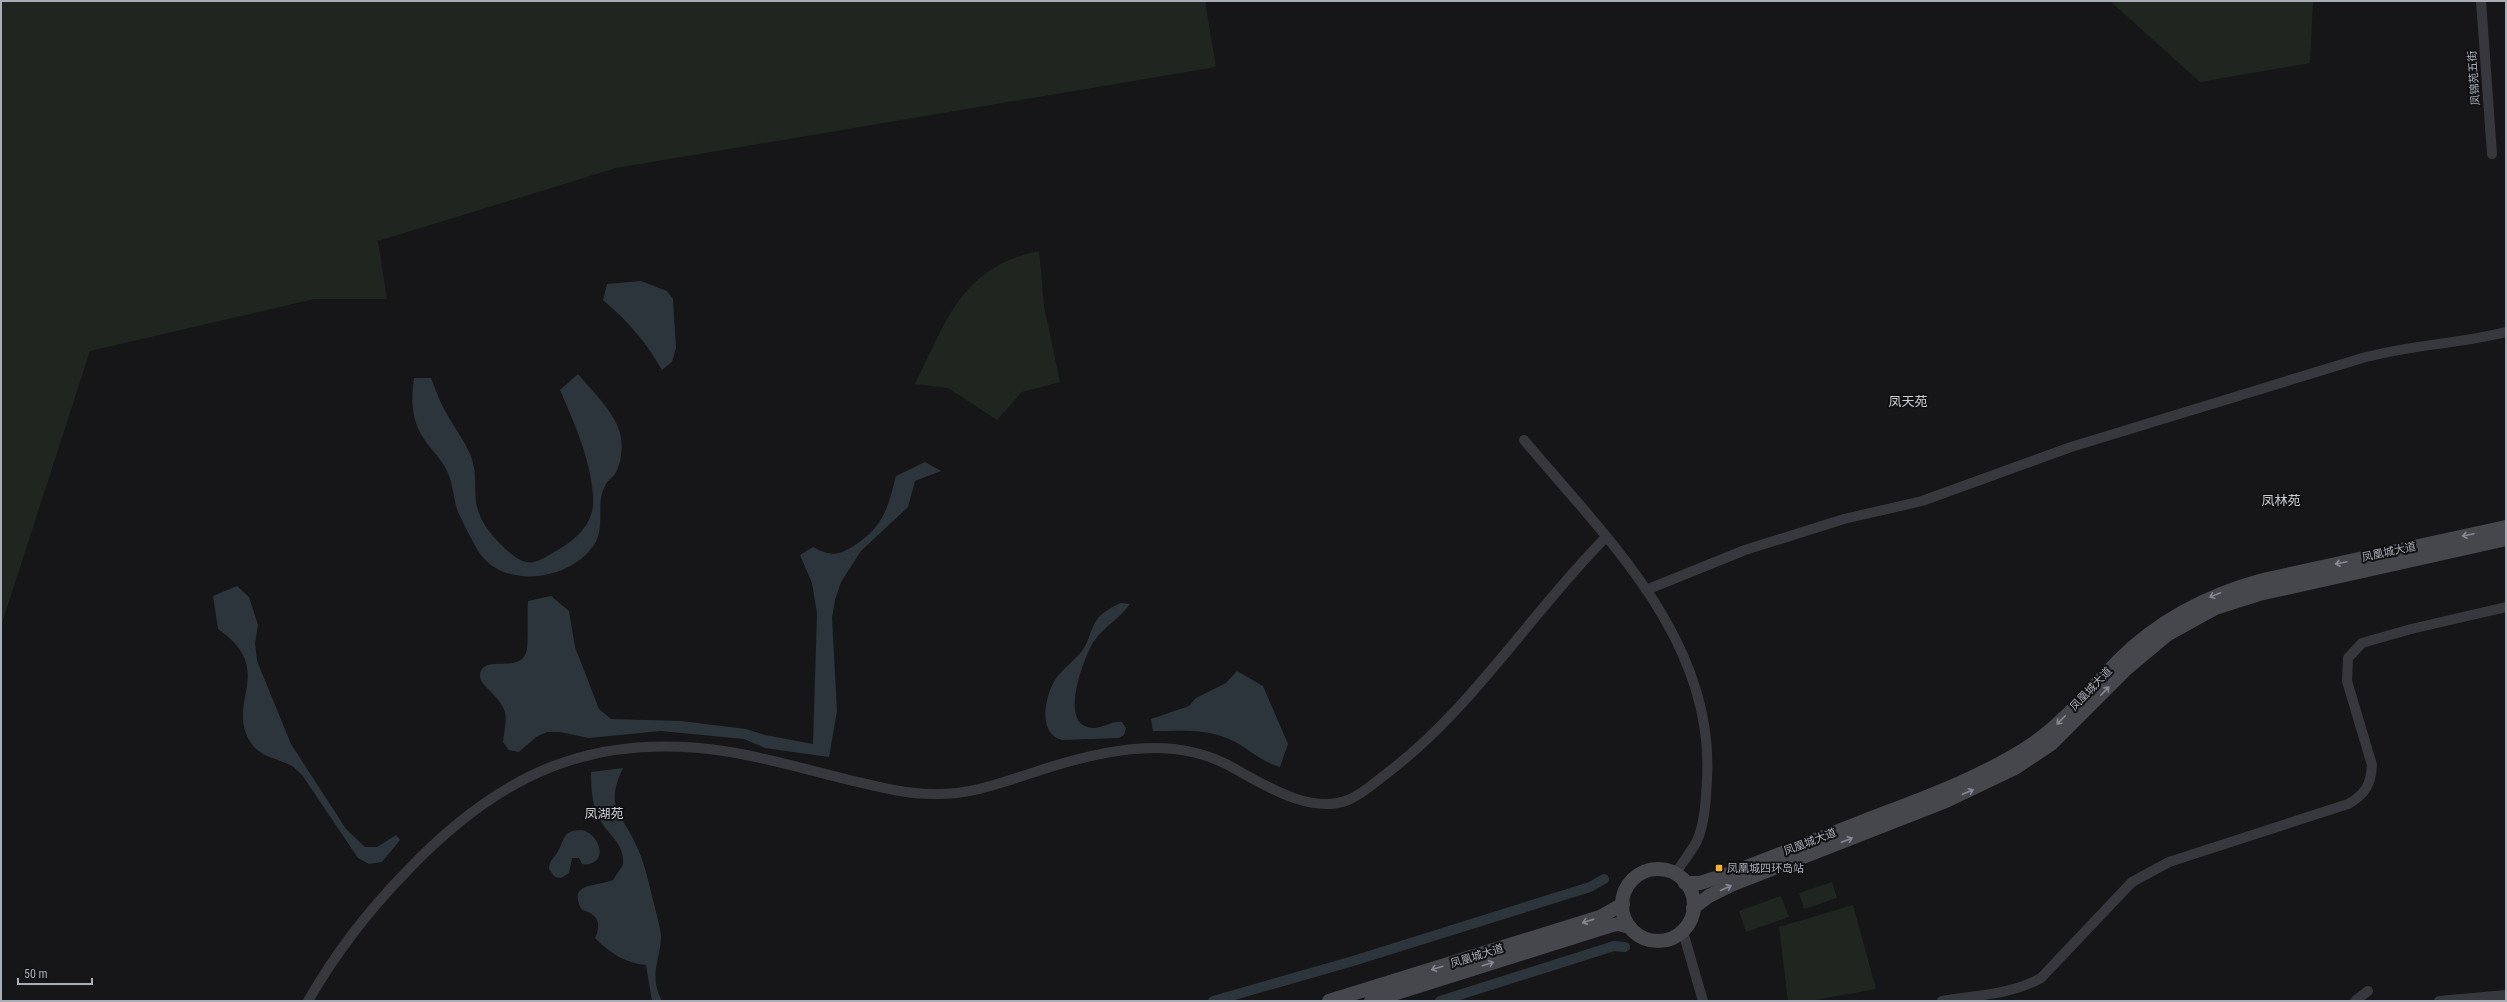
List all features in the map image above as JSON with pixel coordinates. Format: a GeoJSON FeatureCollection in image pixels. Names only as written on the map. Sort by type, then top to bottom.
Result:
{"type":"FeatureCollection","features":[{"type":"Feature","properties":{"kind":"main road","name":"凤凰城大道"},"geometry":{"type":"LineString","coordinates":[[1680,878],[1700,883],[1728,874],[1951,788],[2005,761],[2055,726],[2143,638],[2203,600],[2228,590],[2263,580],[2506,527]]}},
{"type":"Feature","properties":{"kind":"main road","name":"凤凰城大道"},"geometry":{"type":"LineString","coordinates":[[1694,908],[1709,896],[1731,885],[1946,801],[2010,771],[2051,744],[2125,670],[2168,634],[2209,610],[2259,594],[2506,539]]}},
{"type":"Feature","properties":{"kind":"main road"},"geometry":{"type":"LineString","coordinates":[[1651,870],[1663,870],[1680,878],[1692,894],[1694,908],[1692,917],[1682,932],[1672,939],[1655,941],[1638,935],[1630,927],[1623,912],[1623,904],[1628,887],[1640,874],[1651,870]]}},
{"type":"Feature","properties":{"kind":"main road","name":"凤凰城大道"},"geometry":{"type":"LineString","coordinates":[[1329,1001],[1600,917],[1623,904]]}},
{"type":"Feature","properties":{"kind":"main road","name":"凤凰城大道"},"geometry":{"type":"LineString","coordinates":[[1371,1001],[1609,926],[1618,924],[1630,927]]}},
{"type":"Feature","properties":{"kind":"street","name":"凤锦苑五街"},"geometry":{"type":"LineString","coordinates":[[2481,1],[2492,154]]}},
{"type":"Feature","properties":{"kind":"street"},"geometry":{"type":"LineString","coordinates":[[1646,590],[1745,550],[1844,519],[1922,501],[2071,447],[2359,359],[2399,349],[2465,341],[2506,332]]}},
{"type":"Feature","properties":{"kind":"street"},"geometry":{"type":"LineString","coordinates":[[1524,440],[1606,537],[1646,590],[1673,630],[1686,657],[1699,697],[1707,745],[1706,793],[1697,840],[1680,878]]}},
{"type":"Feature","properties":{"kind":"street"},"geometry":{"type":"LineString","coordinates":[[308,1001],[330,966],[363,920],[414,864],[458,823],[487,800],[522,779],[560,763],[601,753],[655,748],[709,750],[746,755],[890,789],[934,794],[980,790],[1056,765],[1098,756],[1162,748],[1189,751],[1215,759],[1250,779],[1298,798],[1322,804],[1347,800],[1394,768],[1447,720],[1569,574],[1606,537]]}},
{"type":"Feature","properties":{"kind":"street"},"geometry":{"type":"LineString","coordinates":[[1942,1001],[2003,994],[2023,988],[2041,978],[2132,882],[2169,862],[2348,804],[2359,798],[2367,789],[2372,777],[2372,765],[2347,681],[2348,658],[2362,643],[2411,629],[2506,607]]}},
{"type":"Feature","properties":{"kind":"street"},"geometry":{"type":"LineString","coordinates":[[1682,932],[1703,1001]]}},
{"type":"Feature","properties":{"kind":"street"},"geometry":{"type":"LineString","coordinates":[[2355,1001],[2368,991]]}},
{"type":"Feature","properties":{"kind":"street"},"geometry":{"type":"LineString","coordinates":[[2439,1001],[2506,995]]}},
{"type":"Feature","properties":{"kind":"shaded area"},"geometry":{"type":"Polygon","coordinates":[[[1,1],[1205,1],[1216,67],[616,168],[378,241],[387,299],[314,299],[90,351],[1,626],[1,1]]]}},
{"type":"Feature","properties":{"kind":"shaded area"},"geometry":{"type":"Polygon","coordinates":[[[2110,1],[2313,1],[2310,63],[2200,82],[2110,1]]]}},
{"type":"Feature","properties":{"kind":"shaded area"},"geometry":{"type":"Polygon","coordinates":[[[1039,251],[1044,306],[1060,382],[1022,392],[997,420],[948,388],[915,384],[948,318],[974,283],[991,270],[1013,259],[1039,251]]]}},
{"type":"Feature","properties":{"kind":"shaded area"},"geometry":{"type":"Polygon","coordinates":[[[641,281],[667,291],[673,299],[676,348],[672,362],[662,370],[650,350],[636,332],[603,300],[607,284],[641,281]]]}},
{"type":"Feature","properties":{"kind":"shaded area"},"geometry":{"type":"Polygon","coordinates":[[[578,374],[608,409],[617,425],[621,438],[622,449],[619,464],[615,474],[607,483],[602,493],[598,538],[584,557],[570,566],[555,572],[539,576],[523,576],[507,573],[493,566],[478,551],[457,509],[451,480],[447,471],[420,432],[414,417],[412,402],[414,378],[431,378],[442,405],[468,449],[474,465],[476,503],[484,524],[493,536],[508,551],[517,558],[529,562],[542,559],[569,543],[582,530],[588,522],[591,514],[593,494],[589,467],[576,427],[560,390],[578,374]]]}},
{"type":"Feature","properties":{"kind":"shaded area"},"geometry":{"type":"Polygon","coordinates":[[[925,462],[941,471],[915,481],[908,507],[861,551],[841,582],[835,600],[832,618],[837,711],[829,757],[765,748],[744,739],[661,731],[589,738],[560,732],[547,732],[536,737],[519,752],[509,750],[503,742],[506,723],[505,712],[499,701],[481,680],[480,676],[482,669],[493,664],[516,662],[522,659],[527,649],[528,601],[551,596],[569,611],[575,647],[599,709],[611,719],[681,721],[746,729],[765,735],[813,744],[817,613],[812,583],[800,555],[813,547],[831,554],[836,554],[846,551],[858,543],[874,529],[884,514],[896,476],[925,462]]]}},
{"type":"Feature","properties":{"kind":"shaded area"},"geometry":{"type":"Polygon","coordinates":[[[237,586],[249,597],[258,625],[255,643],[257,661],[291,744],[346,829],[365,847],[377,847],[396,835],[400,840],[382,862],[369,864],[358,858],[302,775],[292,766],[269,757],[259,751],[251,743],[244,728],[243,714],[248,673],[245,659],[236,644],[218,629],[213,596],[237,586]]]}},
{"type":"Feature","properties":{"kind":"shaded area"},"geometry":{"type":"Polygon","coordinates":[[[1121,603],[1130,604],[1122,614],[1102,631],[1094,641],[1085,660],[1077,686],[1075,711],[1078,720],[1090,728],[1122,722],[1126,728],[1124,735],[1119,738],[1062,740],[1054,736],[1049,731],[1046,723],[1046,705],[1051,688],[1058,676],[1082,651],[1098,618],[1107,610],[1121,603]]]}},
{"type":"Feature","properties":{"kind":"shaded area"},"geometry":{"type":"Polygon","coordinates":[[[1237,671],[1263,686],[1288,744],[1280,767],[1265,761],[1236,742],[1220,735],[1191,731],[1153,731],[1151,719],[1189,706],[1196,698],[1226,683],[1237,671]]]}},
{"type":"Feature","properties":{"kind":"shaded area"},"geometry":{"type":"Polygon","coordinates":[[[623,768],[617,782],[615,803],[622,819],[633,837],[648,878],[661,935],[656,967],[656,983],[662,1001],[652,1001],[646,965],[625,960],[606,948],[595,938],[598,928],[597,920],[592,914],[582,910],[578,901],[578,894],[581,890],[592,885],[613,880],[623,865],[622,852],[619,846],[600,820],[595,809],[591,772],[623,768]]]}},
{"type":"Feature","properties":{"kind":"shaded area"},"geometry":{"type":"Polygon","coordinates":[[[582,830],[595,838],[600,850],[599,856],[596,861],[590,864],[582,864],[579,858],[572,858],[569,873],[561,878],[555,877],[549,869],[550,864],[560,849],[565,837],[570,832],[582,830]]]}},
{"type":"Feature","properties":{"kind":"shaded area"},"geometry":{"type":"Polygon","coordinates":[[[1832,882],[1837,898],[1804,909],[1799,893],[1832,882]]]}},
{"type":"Feature","properties":{"kind":"shaded area"},"geometry":{"type":"Polygon","coordinates":[[[1781,896],[1789,917],[1746,932],[1739,911],[1781,896]]]}},
{"type":"Feature","properties":{"kind":"shaded area"},"geometry":{"type":"Polygon","coordinates":[[[1853,905],[1876,989],[1809,1001],[1788,1001],[1779,927],[1853,905]]]}},
{"type":"Feature","properties":{"kind":"waterway"},"geometry":{"type":"LineString","coordinates":[[1213,1001],[1353,961],[1590,887],[1604,879]]}},
{"type":"Feature","properties":{"kind":"waterway"},"geometry":{"type":"LineString","coordinates":[[1440,1001],[1614,946],[1625,947]]}},
{"type":"Feature","properties":{"kind":"place","name":"凤凰城四环岛站"},"geometry":{"type":"Point","coordinates":[1719,868]}},
{"type":"Feature","properties":{"kind":"district","name":"凤天苑"},"geometry":{"type":"Point","coordinates":[1908,401]}},
{"type":"Feature","properties":{"kind":"district","name":"凤林苑"},"geometry":{"type":"Point","coordinates":[2281,500]}},
{"type":"Feature","properties":{"kind":"district","name":"凤湖苑"},"geometry":{"type":"Point","coordinates":[604,813]}}]}
